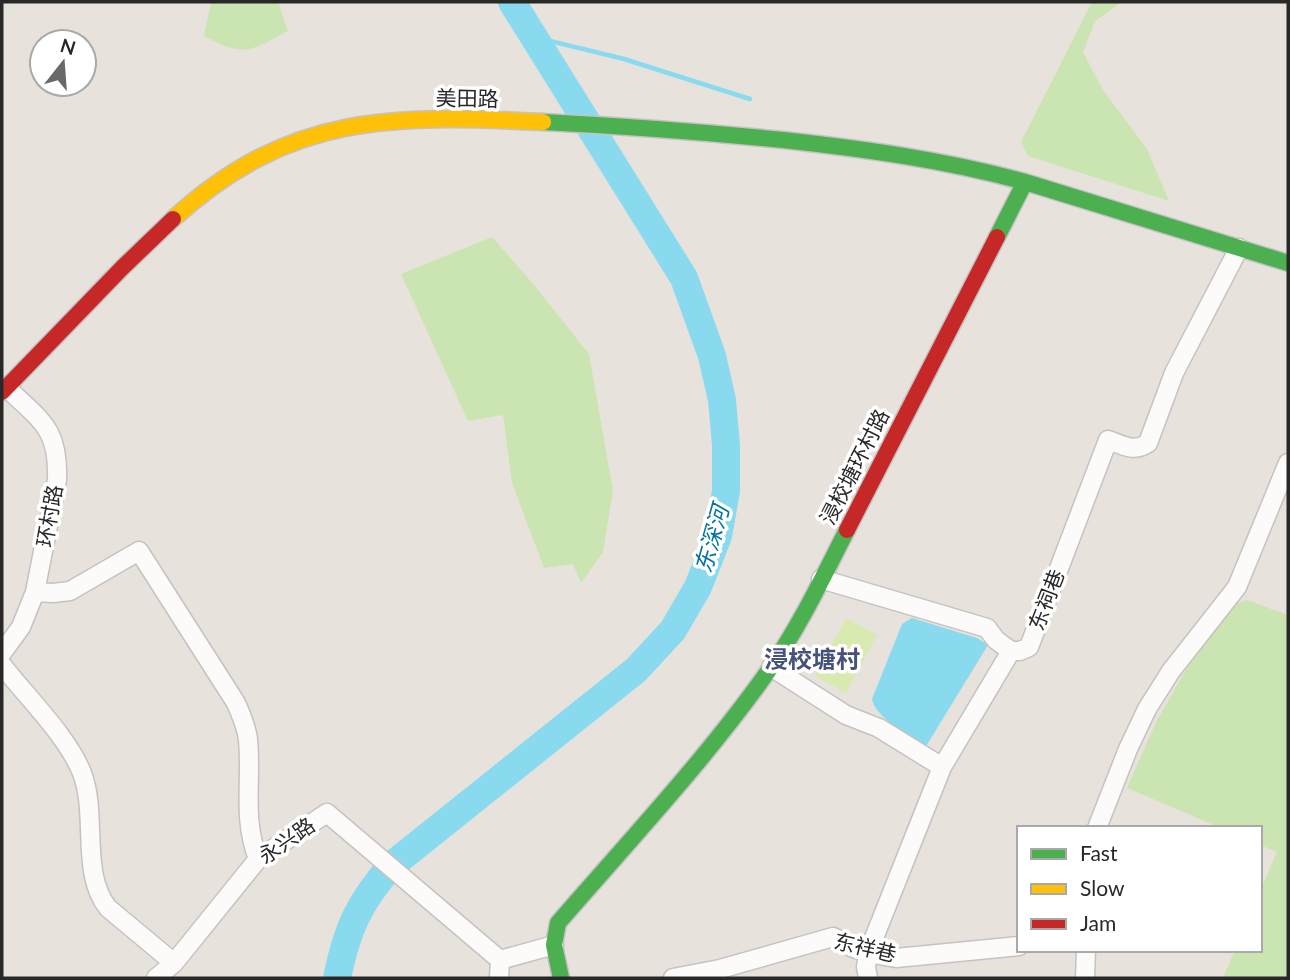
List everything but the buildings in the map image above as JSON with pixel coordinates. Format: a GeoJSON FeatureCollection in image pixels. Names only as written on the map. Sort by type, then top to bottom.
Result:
{"type":"FeatureCollection","features":[{"type":"Feature","properties":{"kind":"street","name":"美田路"},"geometry":{"type":"LineString","coordinates":[[4,390],[186,205],[223,178],[262,155],[305,138],[347,126],[394,120],[484,120],[659,127],[909,157],[993,172],[1025,182]]}},
{"type":"Feature","properties":{"kind":"street"},"geometry":{"type":"LineString","coordinates":[[1025,182],[1288,263]]}},
{"type":"Feature","properties":{"kind":"street","name":"浸校塘环村路"},"geometry":{"type":"LineString","coordinates":[[554,945],[555,930],[563,917],[721,735],[771,667],[821,579],[1025,182]]}},
{"type":"Feature","properties":{"kind":"street","name":"东祠巷"},"geometry":{"type":"LineString","coordinates":[[868,978],[868,953],[942,767],[1011,651],[1029,647],[1108,440],[1133,449],[1148,443],[1174,373],[1239,247]]}},
{"type":"Feature","properties":{"kind":"street","name":"环村路"},"geometry":{"type":"LineString","coordinates":[[2,653],[21,627],[35,592],[57,480],[56,450],[52,437],[45,426],[4,390]]}},
{"type":"Feature","properties":{"kind":"street"},"geometry":{"type":"LineString","coordinates":[[1098,826],[1147,709],[1196,636],[1237,587],[1288,463]]}},
{"type":"Feature","properties":{"kind":"street"},"geometry":{"type":"LineString","coordinates":[[35,592],[70,591],[139,551],[236,703],[244,721],[248,738],[249,830],[258,859]]}},
{"type":"Feature","properties":{"kind":"street"},"geometry":{"type":"LineString","coordinates":[[821,579],[987,628],[996,640],[1011,651]]}},
{"type":"Feature","properties":{"kind":"street"},"geometry":{"type":"LineString","coordinates":[[2,665],[66,744],[82,772],[89,803],[94,878],[101,899],[108,908],[174,963]]}},
{"type":"Feature","properties":{"kind":"street"},"geometry":{"type":"LineString","coordinates":[[771,667],[846,715],[879,728],[942,767]]}},
{"type":"Feature","properties":{"kind":"street","name":"永兴路"},"geometry":{"type":"LineString","coordinates":[[156,978],[174,963],[258,859],[327,813],[446,915],[499,969]]}},
{"type":"Feature","properties":{"kind":"street","name":"东祥巷"},"geometry":{"type":"LineString","coordinates":[[673,978],[720,970],[833,937],[868,953],[896,958],[1017,946]]}},
{"type":"Feature","properties":{"kind":"street"},"geometry":{"type":"LineString","coordinates":[[499,969],[554,945],[561,978]]}},
{"type":"Feature","properties":{"kind":"street"},"geometry":{"type":"LineString","coordinates":[[1085,978],[1086,952]]}},
{"type":"Feature","properties":{"kind":"green space"},"geometry":{"type":"Polygon","coordinates":[[[211,2],[278,2],[288,31],[247,49],[218,43],[204,36],[211,2]]]}},
{"type":"Feature","properties":{"kind":"green space"},"geometry":{"type":"Polygon","coordinates":[[[1092,2],[1122,2],[1095,21],[1083,52],[1103,90],[1147,149],[1169,201],[1028,156],[1021,142],[1092,2]]]}},
{"type":"Feature","properties":{"kind":"green space"},"geometry":{"type":"Polygon","coordinates":[[[492,237],[589,354],[613,491],[603,552],[581,583],[573,564],[544,568],[512,483],[503,415],[468,421],[401,274],[492,237]]]}},
{"type":"Feature","properties":{"kind":"green space"},"geometry":{"type":"Polygon","coordinates":[[[1247,600],[1288,615],[1288,978],[1223,978],[1234,952],[1262,952],[1262,886],[1277,852],[1262,846],[1262,826],[1216,826],[1127,788],[1156,722],[1191,661],[1234,604],[1247,600]]]}},
{"type":"Feature","properties":{"kind":"green space"},"geometry":{"type":"Polygon","coordinates":[[[846,618],[877,635],[846,693],[815,676],[846,618]]]}},
{"type":"Feature","properties":{"kind":"water"},"geometry":{"type":"Polygon","coordinates":[[[912,618],[977,638],[988,645],[925,748],[886,719],[874,706],[872,699],[902,624],[912,618]]]}},
{"type":"Feature","properties":{"kind":"waterway","name":"东深河"},"geometry":{"type":"LineString","coordinates":[[337,978],[345,945],[356,917],[371,891],[392,865],[636,670],[673,630],[698,587],[718,536],[726,491],[722,400],[712,356],[684,278],[512,2]]}},
{"type":"Feature","properties":{"kind":"waterway"},"geometry":{"type":"LineString","coordinates":[[534,37],[624,59],[750,99]]}},
{"type":"Feature","properties":{"kind":"traffic: fast"},"geometry":{"type":"LineString","coordinates":[[543,122],[633,127],[844,147],[935,161],[1025,182]]}},
{"type":"Feature","properties":{"kind":"traffic: fast"},"geometry":{"type":"LineString","coordinates":[[997,237],[1025,182],[1288,263]]}},
{"type":"Feature","properties":{"kind":"traffic: fast"},"geometry":{"type":"LineString","coordinates":[[561,978],[554,945],[558,923],[667,799],[745,703],[791,636],[847,530]]}},
{"type":"Feature","properties":{"kind":"traffic: slow"},"geometry":{"type":"LineString","coordinates":[[173,219],[216,184],[259,158],[302,139],[391,121],[439,119],[543,122]]}},
{"type":"Feature","properties":{"kind":"traffic: jam"},"geometry":{"type":"LineString","coordinates":[[2,392],[173,219]]}},
{"type":"Feature","properties":{"kind":"traffic: jam"},"geometry":{"type":"LineString","coordinates":[[847,530],[997,237]]}},
{"type":"Feature","properties":{"kind":"district","name":"浸校塘村"},"geometry":{"type":"Point","coordinates":[812,660]}}]}
